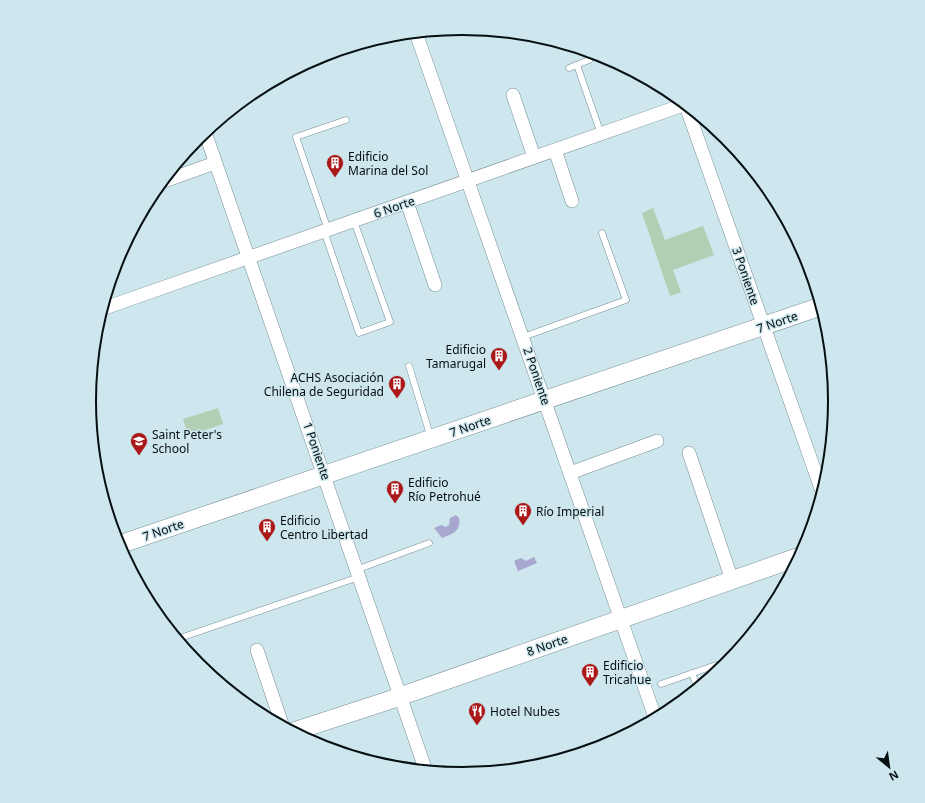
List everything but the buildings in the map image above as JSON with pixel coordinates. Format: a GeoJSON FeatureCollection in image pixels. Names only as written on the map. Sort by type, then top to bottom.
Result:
{"type":"FeatureCollection","features":[{"type":"Feature","properties":{"kind":"street","name":"2 Poniente"},"geometry":{"type":"LineString","coordinates":[[418,38],[654,714]]}},
{"type":"Feature","properties":{"kind":"street"},"geometry":{"type":"LineString","coordinates":[[513,95],[534,157]]}},
{"type":"Feature","properties":{"kind":"street","name":"6 Norte"},"geometry":{"type":"LineString","coordinates":[[108,307],[679,106]]}},
{"type":"Feature","properties":{"kind":"street","name":"3 Poniente"},"geometry":{"type":"LineString","coordinates":[[689,114],[820,484]]}},
{"type":"Feature","properties":{"kind":"street","name":"1 Poniente"},"geometry":{"type":"LineString","coordinates":[[207,138],[250,257],[399,697],[424,766]]}},
{"type":"Feature","properties":{"kind":"street"},"geometry":{"type":"LineString","coordinates":[[555,150],[572,201]]}},
{"type":"Feature","properties":{"kind":"street"},"geometry":{"type":"LineString","coordinates":[[172,179],[215,163]]}},
{"type":"Feature","properties":{"kind":"street"},"geometry":{"type":"LineString","coordinates":[[407,202],[435,285]]}},
{"type":"Feature","properties":{"kind":"street","name":"7 Norte"},"geometry":{"type":"LineString","coordinates":[[125,544],[817,308]]}},
{"type":"Feature","properties":{"kind":"street"},"geometry":{"type":"LineString","coordinates":[[570,473],[657,441]]}},
{"type":"Feature","properties":{"kind":"street"},"geometry":{"type":"LineString","coordinates":[[689,453],[732,580]]}},
{"type":"Feature","properties":{"kind":"street","name":"8 Norte"},"geometry":{"type":"LineString","coordinates":[[299,730],[399,697],[793,559]]}},
{"type":"Feature","properties":{"kind":"street"},"geometry":{"type":"LineString","coordinates":[[257,650],[281,720]]}},
{"type":"Feature","properties":{"kind":"lane"},"geometry":{"type":"LineString","coordinates":[[569,68],[589,60]]}},
{"type":"Feature","properties":{"kind":"lane"},"geometry":{"type":"LineString","coordinates":[[577,65],[601,134]]}},
{"type":"Feature","properties":{"kind":"lane"},"geometry":{"type":"LineString","coordinates":[[346,120],[296,137],[359,333],[390,322],[354,221]]}},
{"type":"Feature","properties":{"kind":"lane"},"geometry":{"type":"LineString","coordinates":[[523,337],[626,300],[602,233]]}},
{"type":"Feature","properties":{"kind":"lane"},"geometry":{"type":"LineString","coordinates":[[409,366],[431,439]]}},
{"type":"Feature","properties":{"kind":"lane"},"geometry":{"type":"LineString","coordinates":[[182,637],[357,574],[429,543]]}},
{"type":"Feature","properties":{"kind":"lane"},"geometry":{"type":"LineString","coordinates":[[662,684],[716,665]]}},
{"type":"Feature","properties":{"kind":"lane"},"geometry":{"type":"LineString","coordinates":[[692,673],[696,684]]}},
{"type":"Feature","properties":{"kind":"green space"},"geometry":{"type":"Polygon","coordinates":[[[653,208],[665,240],[703,226],[714,255],[673,270],[681,292],[670,296],[642,213],[653,208]]]}},
{"type":"Feature","properties":{"kind":"green space"},"geometry":{"type":"Polygon","coordinates":[[[218,408],[223,424],[188,436],[183,419],[218,408]]]}},
{"type":"Feature","properties":{"kind":"water"},"geometry":{"type":"Polygon","coordinates":[[[456,515],[459,518],[459,526],[453,533],[442,538],[434,528],[441,525],[446,527],[449,525],[450,518],[456,515]]]}},
{"type":"Feature","properties":{"kind":"water"},"geometry":{"type":"Polygon","coordinates":[[[534,557],[537,563],[518,571],[514,561],[521,558],[526,561],[534,557]]]}},
{"type":"Feature","properties":{"kind":"place","name":"Edificio Marina del Sol"},"geometry":{"type":"Point","coordinates":[335,178]}},
{"type":"Feature","properties":{"kind":"place","name":"Edificio Tamarugal"},"geometry":{"type":"Point","coordinates":[499,371]}},
{"type":"Feature","properties":{"kind":"place","name":"ACHS Asociación Chilena de Seguridad"},"geometry":{"type":"Point","coordinates":[397,399]}},
{"type":"Feature","properties":{"kind":"place","name":"Saint Peter's School"},"geometry":{"type":"Point","coordinates":[139,456]}},
{"type":"Feature","properties":{"kind":"place","name":"Edificio Río Petrohué"},"geometry":{"type":"Point","coordinates":[395,504]}},
{"type":"Feature","properties":{"kind":"place","name":"Río Imperial"},"geometry":{"type":"Point","coordinates":[523,526]}},
{"type":"Feature","properties":{"kind":"place","name":"Edificio Centro Libertad"},"geometry":{"type":"Point","coordinates":[267,542]}},
{"type":"Feature","properties":{"kind":"place","name":"Edificio Tricahue"},"geometry":{"type":"Point","coordinates":[590,687]}},
{"type":"Feature","properties":{"kind":"place","name":"Hotel Nubes"},"geometry":{"type":"Point","coordinates":[477,726]}}]}
